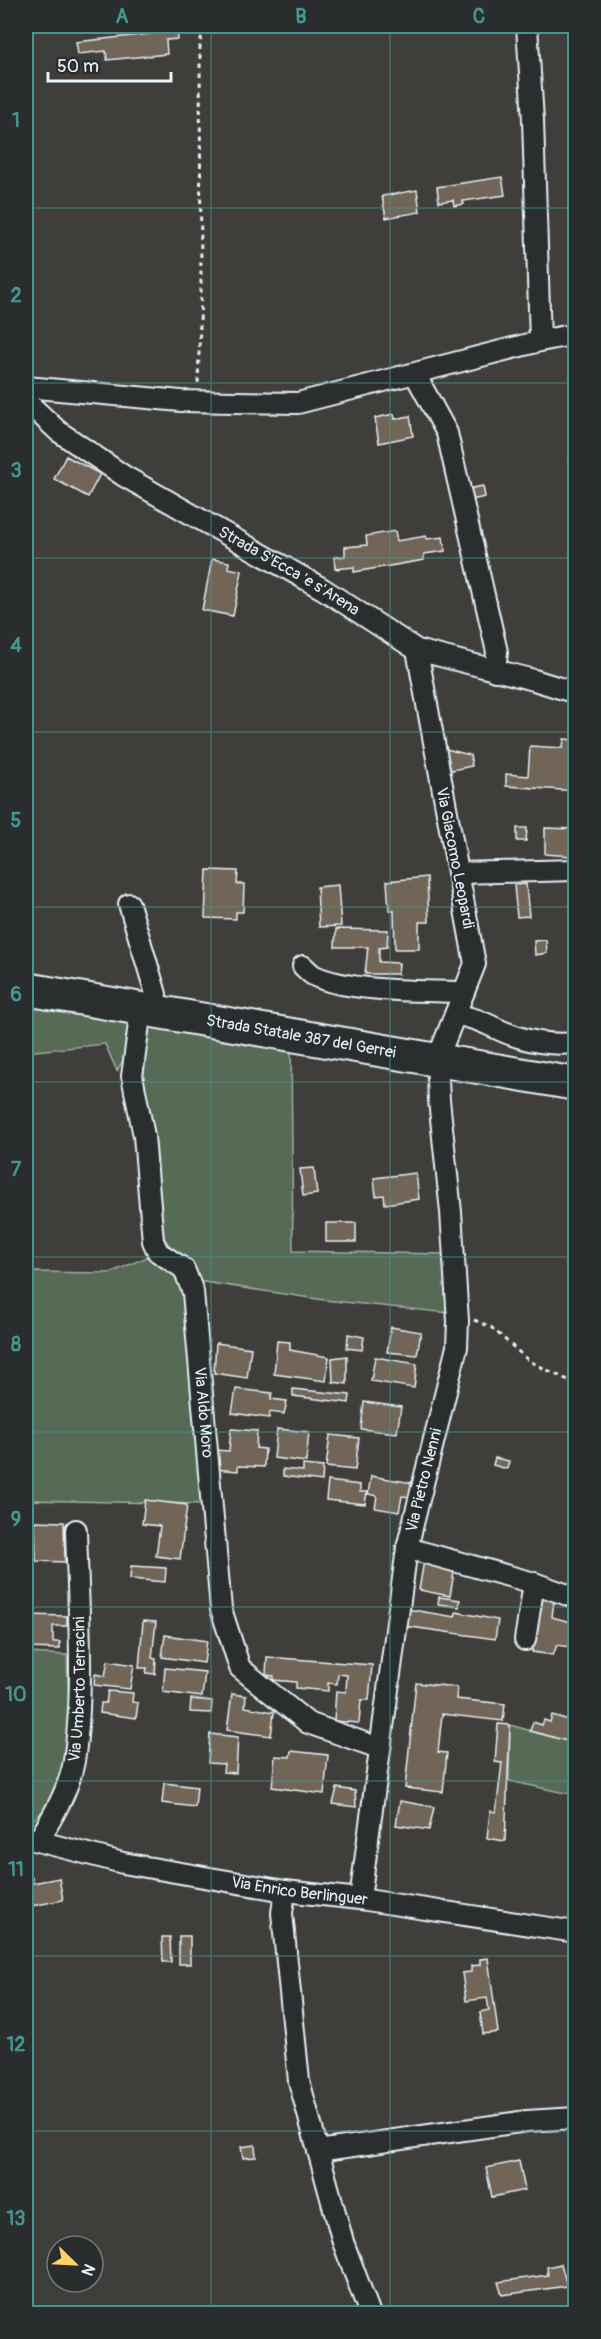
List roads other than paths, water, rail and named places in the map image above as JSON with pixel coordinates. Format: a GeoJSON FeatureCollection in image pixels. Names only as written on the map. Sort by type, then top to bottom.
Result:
{"type":"FeatureCollection","features":[{"type":"Feature","properties":{"kind":"main road","name":"Strada Statale 387 del Gerrei"},"geometry":{"type":"LineString","coordinates":[[26,989],[576,1084]]}},
{"type":"Feature","properties":{"kind":"street"},"geometry":{"type":"LineString","coordinates":[[527,26],[533,120],[540,340]]}},
{"type":"Feature","properties":{"kind":"street"},"geometry":{"type":"LineString","coordinates":[[26,387],[191,401],[298,403],[540,340],[576,334]]}},
{"type":"Feature","properties":{"kind":"street"},"geometry":{"type":"LineString","coordinates":[[415,374],[447,433],[497,652],[495,671]]}},
{"type":"Feature","properties":{"kind":"street","name":"Strada S'Ecca 'e s'Arena"},"geometry":{"type":"LineString","coordinates":[[26,400],[58,431],[124,476],[322,589],[417,650],[576,693]]}},
{"type":"Feature","properties":{"kind":"street","name":"Via Giacomo Leopardi"},"geometry":{"type":"LineString","coordinates":[[417,650],[475,964],[437,1060]]}},
{"type":"Feature","properties":{"kind":"street"},"geometry":{"type":"LineString","coordinates":[[458,873],[576,870]]}},
{"type":"Feature","properties":{"kind":"street","name":"Via Aldo Moro"},"geometry":{"type":"LineString","coordinates":[[129,904],[156,994],[147,1010],[132,1076],[144,1136],[153,1241],[158,1252],[184,1269],[193,1292],[221,1609],[240,1668],[308,1723],[380,1748]]}},
{"type":"Feature","properties":{"kind":"street"},"geometry":{"type":"LineString","coordinates":[[303,966],[313,975],[341,984],[402,990],[464,992]]}},
{"type":"Feature","properties":{"kind":"street"},"geometry":{"type":"LineString","coordinates":[[455,1015],[473,1017],[517,1037],[556,1045],[576,1043]]}},
{"type":"Feature","properties":{"kind":"street","name":"Via Pietro Nenni"},"geometry":{"type":"LineString","coordinates":[[360,1899],[407,1548],[457,1347],[457,1316],[437,1060]]}},
{"type":"Feature","properties":{"kind":"street","name":"Via Umberto Terracini"},"geometry":{"type":"LineString","coordinates":[[32,1839],[60,1804],[74,1762],[79,1649],[76,1530]]}},
{"type":"Feature","properties":{"kind":"street"},"geometry":{"type":"LineString","coordinates":[[407,1548],[534,1582],[576,1598]]}},
{"type":"Feature","properties":{"kind":"street"},"geometry":{"type":"LineString","coordinates":[[525,1640],[534,1582]]}},
{"type":"Feature","properties":{"kind":"street","name":"Via Enrico Berlinguer"},"geometry":{"type":"LineString","coordinates":[[32,1839],[123,1863],[285,1891],[360,1899],[576,1932]]}},
{"type":"Feature","properties":{"kind":"street"},"geometry":{"type":"LineString","coordinates":[[285,1891],[282,1913],[299,2081],[343,2242],[370,2313]]}},
{"type":"Feature","properties":{"kind":"street"},"geometry":{"type":"LineString","coordinates":[[318,2151],[527,2121],[576,2118]]}}]}
